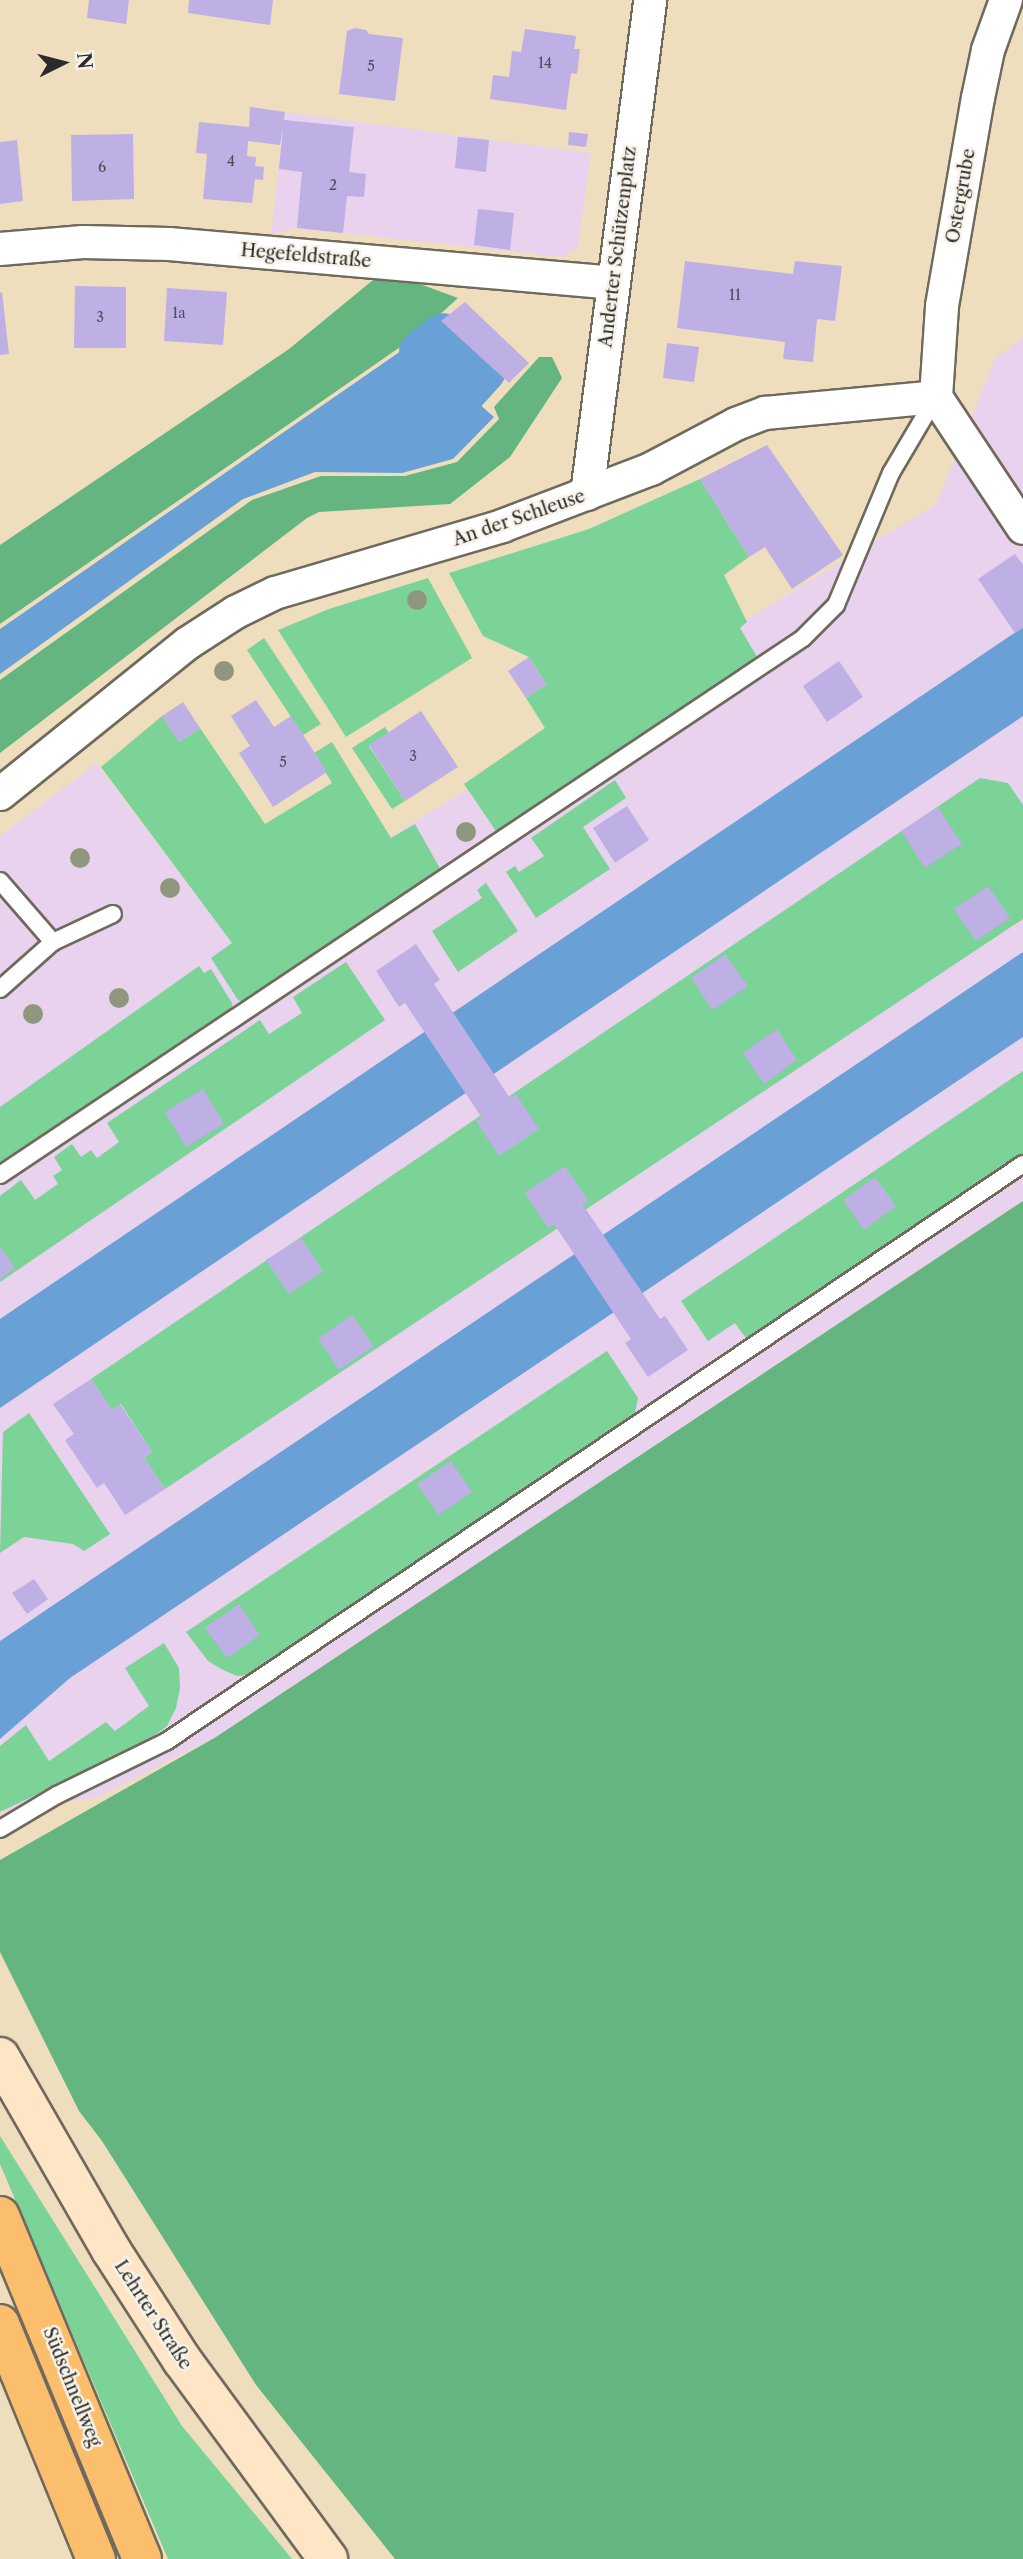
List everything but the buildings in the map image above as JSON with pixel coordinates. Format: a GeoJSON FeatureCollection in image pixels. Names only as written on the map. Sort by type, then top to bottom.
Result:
{"type":"FeatureCollection","features":[{"type":"Feature","properties":{"kind":"highway","name":"Südschnellweg"},"geometry":{"type":"LineString","coordinates":[[0,2216],[142,2559]]}},
{"type":"Feature","properties":{"kind":"highway"},"geometry":{"type":"LineString","coordinates":[[0,2324],[96,2559]]}},
{"type":"Feature","properties":{"kind":"main road","name":"Lehrter Straße"},"geometry":{"type":"LineString","coordinates":[[0,2057],[104,2239],[175,2349],[328,2559]]}},
{"type":"Feature","properties":{"kind":"street","name":"Anderter Schützenplatz"},"geometry":{"type":"LineString","coordinates":[[587,494],[650,0]]}},
{"type":"Feature","properties":{"kind":"street","name":"Ostergrube"},"geometry":{"type":"LineString","coordinates":[[936,397],[942,306],[978,98],[988,50],[1006,0]]}},
{"type":"Feature","properties":{"kind":"street","name":"Hegefeldstraße"},"geometry":{"type":"LineString","coordinates":[[0,249],[83,242],[169,244],[612,283]]}},
{"type":"Feature","properties":{"kind":"street"},"geometry":{"type":"LineString","coordinates":[[936,397],[1023,528]]}},
{"type":"Feature","properties":{"kind":"street","name":"An der Schleuse"},"geometry":{"type":"LineString","coordinates":[[0,794],[141,679],[236,612],[304,583],[436,547],[587,494],[651,469],[736,424],[765,413],[936,397]]}},
{"type":"Feature","properties":{"kind":"lane"},"geometry":{"type":"LineString","coordinates":[[0,1175],[803,638],[835,605],[891,473],[936,397]]}},
{"type":"Feature","properties":{"kind":"lane"},"geometry":{"type":"LineString","coordinates":[[0,881],[53,942]]}},
{"type":"Feature","properties":{"kind":"lane"},"geometry":{"type":"LineString","coordinates":[[0,989],[53,942],[114,914]]}},
{"type":"Feature","properties":{"kind":"lane"},"geometry":{"type":"LineString","coordinates":[[0,1829],[57,1795],[167,1741],[1023,1164]]}},
{"type":"Feature","properties":{"kind":"shaded area"},"geometry":{"type":"Polygon","coordinates":[[[285,112],[591,153],[578,247],[562,257],[297,228],[271,235],[285,112]]]}},
{"type":"Feature","properties":{"kind":"shaded area"},"geometry":{"type":"Polygon","coordinates":[[[1023,337],[1023,1201],[216,1737],[98,1797],[0,1813],[0,836],[96,763],[232,942],[368,850],[936,504],[995,359],[1023,337]]]}},
{"type":"Feature","properties":{"kind":"green space"},"geometry":{"type":"Polygon","coordinates":[[[384,271],[458,298],[416,336],[0,624],[0,545],[289,349],[384,271]]]}},
{"type":"Feature","properties":{"kind":"green space"},"geometry":{"type":"Polygon","coordinates":[[[539,357],[552,357],[562,378],[510,457],[450,504],[319,512],[307,518],[0,753],[0,680],[252,500],[321,476],[405,476],[457,462],[499,419],[494,407],[539,357]]]}},
{"type":"Feature","properties":{"kind":"green space"},"geometry":{"type":"Polygon","coordinates":[[[700,479],[749,557],[724,575],[747,622],[740,628],[760,662],[498,834],[464,784],[545,728],[526,698],[546,684],[529,657],[483,636],[449,573],[589,529],[700,479]]]}},
{"type":"Feature","properties":{"kind":"green space"},"geometry":{"type":"Polygon","coordinates":[[[428,578],[472,658],[346,737],[278,630],[329,609],[428,578]]]}},
{"type":"Feature","properties":{"kind":"green space"},"geometry":{"type":"Polygon","coordinates":[[[264,638],[321,724],[303,735],[247,650],[264,638]]]}},
{"type":"Feature","properties":{"kind":"green space"},"geometry":{"type":"Polygon","coordinates":[[[162,716],[179,742],[200,728],[265,824],[332,783],[314,753],[332,742],[391,838],[415,824],[442,872],[245,1003],[238,1000],[211,958],[232,943],[101,767],[162,716]]]}},
{"type":"Feature","properties":{"kind":"green space"},"geometry":{"type":"Polygon","coordinates":[[[385,727],[389,733],[369,746],[405,801],[392,809],[352,748],[385,727]]]}},
{"type":"Feature","properties":{"kind":"green space"},"geometry":{"type":"Polygon","coordinates":[[[980,778],[1008,783],[1023,805],[1023,919],[165,1489],[144,1458],[152,1452],[121,1404],[112,1410],[91,1379],[980,778]]]}},
{"type":"Feature","properties":{"kind":"green space"},"geometry":{"type":"Polygon","coordinates":[[[615,780],[626,798],[583,827],[610,869],[536,918],[506,872],[515,866],[519,872],[544,856],[531,838],[615,780]]]}},
{"type":"Feature","properties":{"kind":"green space"},"geometry":{"type":"Polygon","coordinates":[[[486,883],[518,931],[458,972],[432,931],[482,898],[477,890],[486,883]]]}},
{"type":"Feature","properties":{"kind":"green space"},"geometry":{"type":"Polygon","coordinates":[[[346,962],[385,1020],[0,1282],[0,1196],[21,1180],[35,1200],[58,1184],[53,1176],[62,1170],[54,1157],[72,1144],[81,1157],[91,1150],[97,1158],[119,1142],[107,1123],[260,1020],[269,1034],[302,1013],[293,997],[346,962]]]}},
{"type":"Feature","properties":{"kind":"green space"},"geometry":{"type":"Polygon","coordinates":[[[199,966],[204,973],[211,969],[232,1003],[233,1011],[0,1162],[0,1107],[199,966]]]}},
{"type":"Feature","properties":{"kind":"green space"},"geometry":{"type":"Polygon","coordinates":[[[1023,1071],[1023,1156],[748,1341],[735,1323],[708,1341],[681,1301],[1023,1071]]]}},
{"type":"Feature","properties":{"kind":"green space"},"geometry":{"type":"Polygon","coordinates":[[[1023,1201],[1023,2559],[395,2559],[256,2385],[102,2141],[79,2111],[0,1952],[0,1860],[216,1737],[1023,1201]]]}},
{"type":"Feature","properties":{"kind":"green space"},"geometry":{"type":"Polygon","coordinates":[[[607,1351],[638,1398],[634,1418],[256,1674],[237,1676],[208,1661],[186,1632],[607,1351]]]}},
{"type":"Feature","properties":{"kind":"green space"},"geometry":{"type":"Polygon","coordinates":[[[29,1413],[110,1534],[84,1551],[73,1544],[24,1537],[0,1553],[3,1432],[29,1413]]]}},
{"type":"Feature","properties":{"kind":"green space"},"geometry":{"type":"Polygon","coordinates":[[[164,1643],[179,1668],[180,1688],[176,1708],[167,1726],[143,1744],[0,1812],[0,1746],[26,1725],[49,1761],[106,1722],[115,1731],[149,1706],[125,1668],[164,1643]]]}},
{"type":"Feature","properties":{"kind":"green space"},"geometry":{"type":"Polygon","coordinates":[[[0,2136],[182,2426],[292,2559],[168,2559],[0,2164],[0,2136]]]}},
{"type":"Feature","properties":{"kind":"water"},"geometry":{"type":"Polygon","coordinates":[[[411,344],[494,417],[453,459],[402,473],[315,472],[243,499],[0,674],[0,629],[411,344]]]}},
{"type":"Feature","properties":{"kind":"water"},"geometry":{"type":"Polygon","coordinates":[[[1023,627],[1023,716],[0,1408],[0,1319],[1023,627]]]}},
{"type":"Feature","properties":{"kind":"water"},"geometry":{"type":"Polygon","coordinates":[[[1023,952],[1023,1037],[70,1678],[0,1739],[0,1641],[1023,952]]]}},
{"type":"Feature","properties":{"kind":"waterway"},"geometry":{"type":"LineString","coordinates":[[420,352],[443,334]]}},
{"type":"Feature","properties":{"kind":"waterway"},"geometry":{"type":"LineString","coordinates":[[401,410],[465,352]]}},
{"type":"Feature","properties":{"kind":"waterway"},"geometry":{"type":"LineString","coordinates":[[466,392],[485,371]]}}]}
